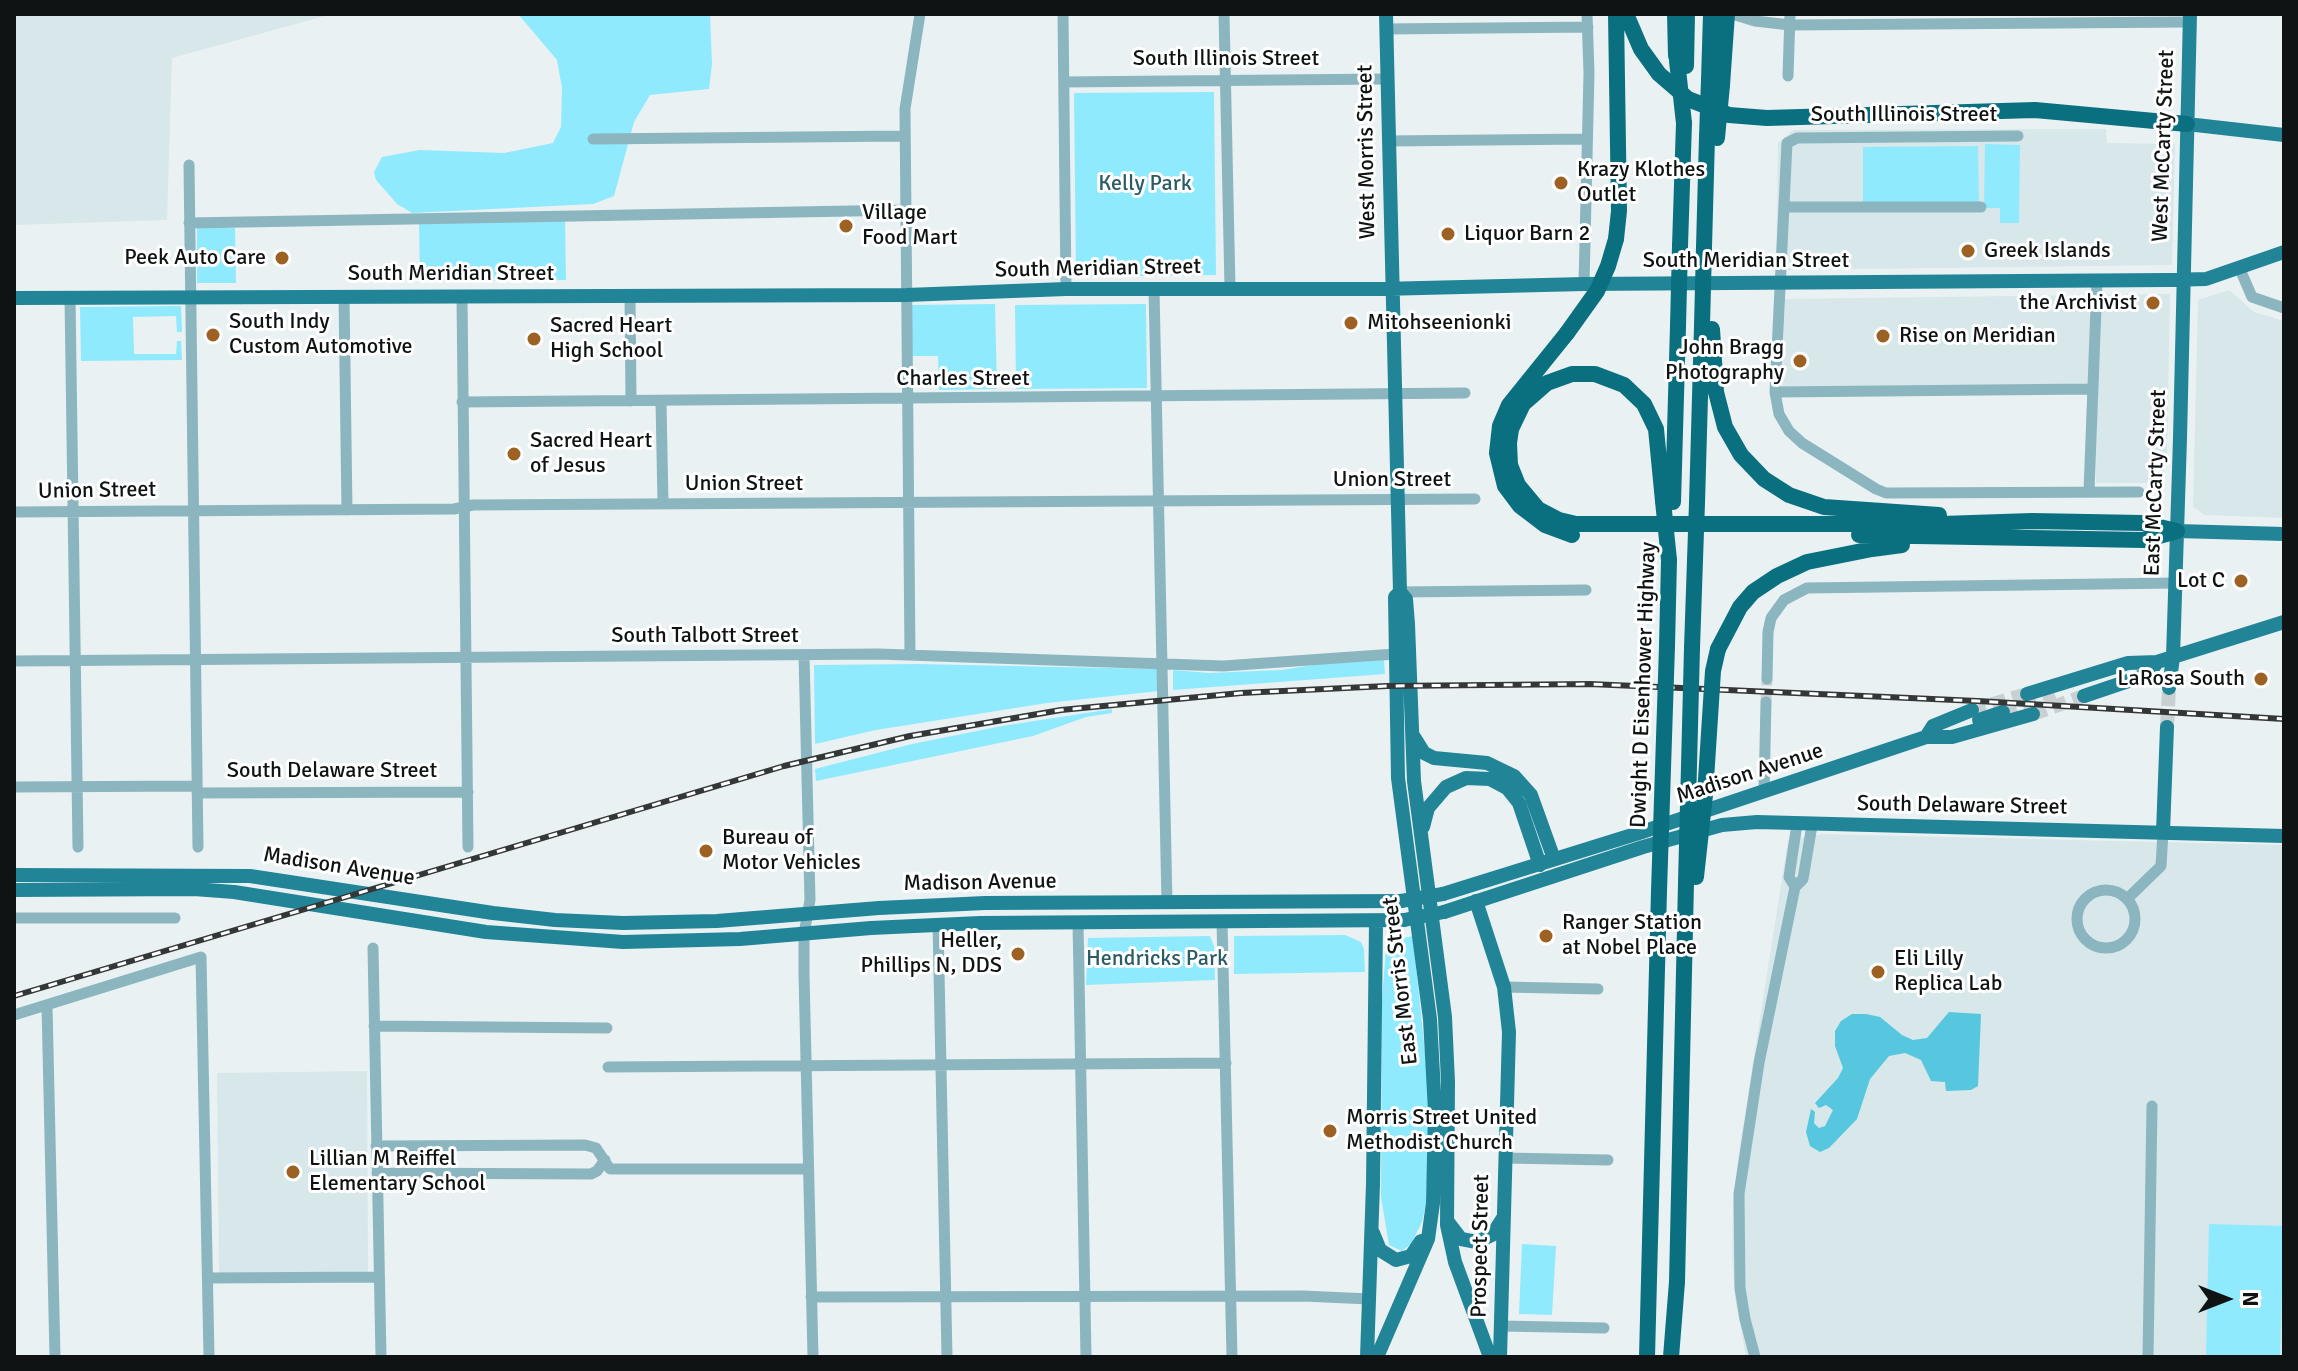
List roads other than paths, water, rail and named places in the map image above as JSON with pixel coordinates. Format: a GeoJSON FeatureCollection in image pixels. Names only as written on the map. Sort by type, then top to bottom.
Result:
{"type":"FeatureCollection","features":[{"type":"Feature","properties":{"kind":"highway"},"geometry":{"type":"LineString","coordinates":[[1616,14],[1619,211],[1616,239],[1597,291],[1512,401],[1500,426],[1498,461],[1505,486],[1523,509],[1545,525],[1584,536],[1868,535],[2144,540],[2177,531]]}},
{"type":"Feature","properties":{"kind":"highway"},"geometry":{"type":"LineString","coordinates":[[1626,14],[1641,49],[1659,74],[1688,99],[1729,115],[1767,118],[2006,109],[2087,113],[2187,124]]}},
{"type":"Feature","properties":{"kind":"highway"},"geometry":{"type":"LineString","coordinates":[[1711,14],[1717,46],[1704,268],[1707,327],[1716,392],[1725,427],[1753,469],[1776,488],[1802,501],[1830,507],[2032,521]]}},
{"type":"Feature","properties":{"kind":"highway"},"geometry":{"type":"LineString","coordinates":[[1717,46],[1730,14]]}},
{"type":"Feature","properties":{"kind":"highway"},"geometry":{"type":"LineString","coordinates":[[1668,502],[1678,326],[1684,123],[1681,19]]}},
{"type":"Feature","properties":{"kind":"highway"},"geometry":{"type":"LineString","coordinates":[[1691,880],[1692,648],[1707,327]]}},
{"type":"Feature","properties":{"kind":"highway"},"geometry":{"type":"LineString","coordinates":[[1668,502],[1656,429],[1649,412],[1628,388],[1604,376],[1572,374],[1547,383],[1523,404],[1510,433],[1512,471],[1528,500],[1546,514],[1568,522],[1590,525],[1743,525],[2032,521],[2142,523],[2177,531]]}},
{"type":"Feature","properties":{"kind":"highway","name":"Dwight D Eisenhower Highway"},"geometry":{"type":"LineString","coordinates":[[1647,1357],[1667,646],[1668,502]]}},
{"type":"Feature","properties":{"kind":"highway"},"geometry":{"type":"LineString","coordinates":[[1671,1357],[1677,1282],[1691,880],[1713,671],[1718,649],[1726,630],[1753,592],[1789,569],[1807,562],[1872,549],[1983,539]]}},
{"type":"Feature","properties":{"kind":"highway"},"geometry":{"type":"LineString","coordinates":[[1677,1282],[1679,1357]]}},
{"type":"Feature","properties":{"kind":"main road","name":"West McCarty Street"},"geometry":{"type":"LineString","coordinates":[[2184,280],[2190,18]]}},
{"type":"Feature","properties":{"kind":"main road","name":"West Morris Street"},"geometry":{"type":"LineString","coordinates":[[1386,22],[1393,289]]}},
{"type":"Feature","properties":{"kind":"main road"},"geometry":{"type":"LineString","coordinates":[[2187,124],[2284,135]]}},
{"type":"Feature","properties":{"kind":"main road","name":"South Meridian Street"},"geometry":{"type":"LineString","coordinates":[[14,298],[906,295],[1066,289],[1393,289],[1584,284],[2184,280],[2206,279],[2284,252]]}},
{"type":"Feature","properties":{"kind":"main road","name":"East McCarty Street"},"geometry":{"type":"LineString","coordinates":[[2169,688],[2173,657],[2184,280]]}},
{"type":"Feature","properties":{"kind":"main road","name":"East Morris Street"},"geometry":{"type":"LineString","coordinates":[[1393,289],[1400,592],[1406,599],[1411,730],[1422,851],[1445,1017],[1447,1216],[1452,1253],[1490,1357]]}},
{"type":"Feature","properties":{"kind":"main road"},"geometry":{"type":"LineString","coordinates":[[2177,531],[2284,534]]}},
{"type":"Feature","properties":{"kind":"main road","name":"East Morris Street"},"geometry":{"type":"LineString","coordinates":[[1377,1357],[1421,1259],[1428,1239],[1433,1203],[1435,1111],[1432,1036],[1398,778],[1395,597],[1400,592]]}},
{"type":"Feature","properties":{"kind":"main road"},"geometry":{"type":"LineString","coordinates":[[2027,694],[2128,663],[2157,662],[2284,622]]}},
{"type":"Feature","properties":{"kind":"main road"},"geometry":{"type":"LineString","coordinates":[[2084,696],[2149,674],[2157,662]]}},
{"type":"Feature","properties":{"kind":"main road"},"geometry":{"type":"LineString","coordinates":[[2055,695],[2130,671],[2137,664]]}},
{"type":"Feature","properties":{"kind":"main road","name":"Madison Avenue"},"geometry":{"type":"LineString","coordinates":[[1926,737],[1933,726],[1972,710]]}},
{"type":"Feature","properties":{"kind":"main road","name":"Madison Avenue"},"geometry":{"type":"LineString","coordinates":[[14,875],[250,876],[480,911],[565,920],[688,922],[952,904],[1401,901],[1443,894],[1540,865],[1926,737],[1935,739],[1950,730],[2003,712]]}},
{"type":"Feature","properties":{"kind":"main road","name":"Madison Avenue"},"geometry":{"type":"LineString","coordinates":[[1943,736],[1952,737],[2033,714]]}},
{"type":"Feature","properties":{"kind":"main road"},"geometry":{"type":"LineString","coordinates":[[2163,832],[2167,727]]}},
{"type":"Feature","properties":{"kind":"main road"},"geometry":{"type":"LineString","coordinates":[[1411,730],[1417,745],[1434,758],[1487,763],[1514,776],[1531,795],[1554,859]]}},
{"type":"Feature","properties":{"kind":"main road"},"geometry":{"type":"LineString","coordinates":[[1422,851],[1425,817],[1436,797],[1458,780],[1481,777],[1503,785],[1519,803],[1540,865]]}},
{"type":"Feature","properties":{"kind":"main road","name":"South Delaware Street"},"geometry":{"type":"LineString","coordinates":[[1643,847],[1722,825],[1757,822],[2284,836]]}},
{"type":"Feature","properties":{"kind":"main road","name":"Madison Avenue"},"geometry":{"type":"LineString","coordinates":[[14,890],[216,890],[486,932],[579,940],[689,942],[938,924],[1404,920],[1444,912],[1643,847]]}},
{"type":"Feature","properties":{"kind":"main road","name":"Prospect Street"},"geometry":{"type":"LineString","coordinates":[[1476,901],[1504,987],[1509,1032],[1500,1357]]}},
{"type":"Feature","properties":{"kind":"main road","name":"East Morris Street"},"geometry":{"type":"LineString","coordinates":[[1367,1357],[1376,922]]}},
{"type":"Feature","properties":{"kind":"main road"},"geometry":{"type":"LineString","coordinates":[[1371,1228],[1380,1250],[1386,1255],[1405,1260],[1415,1253],[1423,1237],[1433,1203]]}},
{"type":"Feature","properties":{"kind":"main road"},"geometry":{"type":"LineString","coordinates":[[1447,1216],[1457,1236],[1473,1242],[1492,1235],[1503,1218]]}},
{"type":"Feature","properties":{"kind":"street"},"geometry":{"type":"LineString","coordinates":[[910,655],[904,136],[905,102],[920,14]]}},
{"type":"Feature","properties":{"kind":"street"},"geometry":{"type":"LineString","coordinates":[[1063,14],[1066,289]]}},
{"type":"Feature","properties":{"kind":"street"},"geometry":{"type":"LineString","coordinates":[[1224,14],[1230,288]]}},
{"type":"Feature","properties":{"kind":"street"},"geometry":{"type":"LineString","coordinates":[[1584,284],[1587,14]]}},
{"type":"Feature","properties":{"kind":"street"},"geometry":{"type":"LineString","coordinates":[[1730,14],[1764,23],[1790,20],[2190,18]]}},
{"type":"Feature","properties":{"kind":"street"},"geometry":{"type":"LineString","coordinates":[[1788,76],[1790,20]]}},
{"type":"Feature","properties":{"kind":"street"},"geometry":{"type":"LineString","coordinates":[[1386,22],[1588,27]]}},
{"type":"Feature","properties":{"kind":"street","name":"South Illinois Street"},"geometry":{"type":"LineString","coordinates":[[1064,82],[1387,79]]}},
{"type":"Feature","properties":{"kind":"street"},"geometry":{"type":"LineString","coordinates":[[593,139],[904,136]]}},
{"type":"Feature","properties":{"kind":"street","name":"South Illinois Street"},"geometry":{"type":"LineString","coordinates":[[1784,207],[1786,147],[1797,138],[2018,136]]}},
{"type":"Feature","properties":{"kind":"street"},"geometry":{"type":"LineString","coordinates":[[1388,141],[1587,139]]}},
{"type":"Feature","properties":{"kind":"street"},"geometry":{"type":"LineString","coordinates":[[189,165],[198,847]]}},
{"type":"Feature","properties":{"kind":"street"},"geometry":{"type":"LineString","coordinates":[[1981,207],[1784,207],[1775,392],[1782,419],[1797,439],[1886,493],[2139,492]]}},
{"type":"Feature","properties":{"kind":"street"},"geometry":{"type":"LineString","coordinates":[[189,223],[906,210]]}},
{"type":"Feature","properties":{"kind":"street"},"geometry":{"type":"LineString","coordinates":[[2239,267],[2252,297],[2284,308]]}},
{"type":"Feature","properties":{"kind":"street"},"geometry":{"type":"LineString","coordinates":[[2089,491],[2097,281]]}},
{"type":"Feature","properties":{"kind":"street"},"geometry":{"type":"LineString","coordinates":[[1154,289],[1167,903]]}},
{"type":"Feature","properties":{"kind":"street"},"geometry":{"type":"LineString","coordinates":[[344,296],[347,510]]}},
{"type":"Feature","properties":{"kind":"street"},"geometry":{"type":"LineString","coordinates":[[462,297],[468,847]]}},
{"type":"Feature","properties":{"kind":"street"},"geometry":{"type":"LineString","coordinates":[[630,297],[631,401]]}},
{"type":"Feature","properties":{"kind":"street"},"geometry":{"type":"LineString","coordinates":[[70,298],[78,847]]}},
{"type":"Feature","properties":{"kind":"street"},"geometry":{"type":"LineString","coordinates":[[1775,392],[2092,389]]}},
{"type":"Feature","properties":{"kind":"street","name":"Charles Street"},"geometry":{"type":"LineString","coordinates":[[462,402],[1465,393]]}},
{"type":"Feature","properties":{"kind":"street"},"geometry":{"type":"LineString","coordinates":[[661,401],[663,504]]}},
{"type":"Feature","properties":{"kind":"street","name":"Union Street"},"geometry":{"type":"LineString","coordinates":[[14,512],[347,510],[464,508],[471,505],[1475,499]]}},
{"type":"Feature","properties":{"kind":"street"},"geometry":{"type":"LineString","coordinates":[[1767,679],[1771,618],[1793,594],[1814,587],[2175,583]]}},
{"type":"Feature","properties":{"kind":"street"},"geometry":{"type":"LineString","coordinates":[[1400,592],[1586,590]]}},
{"type":"Feature","properties":{"kind":"street","name":"South Talbott Street"},"geometry":{"type":"LineString","coordinates":[[14,661],[910,655],[1223,666],[1395,654]]}},
{"type":"Feature","properties":{"kind":"street"},"geometry":{"type":"LineString","coordinates":[[804,655],[810,900],[804,934],[813,1357]]}},
{"type":"Feature","properties":{"kind":"street"},"geometry":{"type":"LineString","coordinates":[[1764,792],[1766,702]]}},
{"type":"Feature","properties":{"kind":"street","name":"South Delaware Street"},"geometry":{"type":"LineString","coordinates":[[14,787],[468,792]]}},
{"type":"Feature","properties":{"kind":"street"},"geometry":{"type":"LineString","coordinates":[[1755,1357],[1740,1288],[1739,1194],[1759,1063],[1795,887],[1789,877],[1804,824]]}},
{"type":"Feature","properties":{"kind":"street"},"geometry":{"type":"LineString","coordinates":[[2127,899],[2161,866],[2163,832]]}},
{"type":"Feature","properties":{"kind":"street"},"geometry":{"type":"LineString","coordinates":[[2108,890],[2116,891],[2127,899],[2135,918],[2134,928],[2126,940],[2106,948],[2095,946],[2083,938],[2077,915],[2086,897],[2108,890]]}},
{"type":"Feature","properties":{"kind":"street"},"geometry":{"type":"LineString","coordinates":[[14,918],[175,918]]}},
{"type":"Feature","properties":{"kind":"street"},"geometry":{"type":"LineString","coordinates":[[1078,922],[1086,1357]]}},
{"type":"Feature","properties":{"kind":"street"},"geometry":{"type":"LineString","coordinates":[[1222,922],[1232,1357]]}},
{"type":"Feature","properties":{"kind":"street"},"geometry":{"type":"LineString","coordinates":[[938,924],[947,1357]]}},
{"type":"Feature","properties":{"kind":"street"},"geometry":{"type":"LineString","coordinates":[[373,948],[381,1357]]}},
{"type":"Feature","properties":{"kind":"street"},"geometry":{"type":"LineString","coordinates":[[14,1015],[201,957],[209,1357]]}},
{"type":"Feature","properties":{"kind":"street"},"geometry":{"type":"LineString","coordinates":[[1504,987],[1598,989]]}},
{"type":"Feature","properties":{"kind":"street"},"geometry":{"type":"LineString","coordinates":[[47,1005],[55,1357]]}},
{"type":"Feature","properties":{"kind":"street"},"geometry":{"type":"LineString","coordinates":[[374,1026],[607,1028]]}},
{"type":"Feature","properties":{"kind":"street"},"geometry":{"type":"LineString","coordinates":[[608,1067],[1226,1063]]}},
{"type":"Feature","properties":{"kind":"street"},"geometry":{"type":"LineString","coordinates":[[2148,1357],[2152,1106]]}},
{"type":"Feature","properties":{"kind":"street"},"geometry":{"type":"LineString","coordinates":[[376,1146],[585,1145],[596,1148],[610,1169],[808,1169]]}},
{"type":"Feature","properties":{"kind":"street"},"geometry":{"type":"LineString","coordinates":[[1505,1158],[1608,1160]]}},
{"type":"Feature","properties":{"kind":"street"},"geometry":{"type":"LineString","coordinates":[[377,1173],[591,1174],[605,1160]]}},
{"type":"Feature","properties":{"kind":"street"},"geometry":{"type":"LineString","coordinates":[[208,1278],[379,1277]]}},
{"type":"Feature","properties":{"kind":"street"},"geometry":{"type":"LineString","coordinates":[[811,1297],[1369,1299]]}},
{"type":"Feature","properties":{"kind":"street"},"geometry":{"type":"LineString","coordinates":[[1501,1326],[1604,1328]]}},
{"type":"Feature","properties":{"kind":"tunnel"},"geometry":{"type":"LineString","coordinates":[[1766,702],[1767,679]]}},
{"type":"Feature","properties":{"kind":"tunnel"},"geometry":{"type":"LineString","coordinates":[[2167,727],[2169,688]]}},
{"type":"Feature","properties":{"kind":"tunnel"},"geometry":{"type":"LineString","coordinates":[[1972,710],[2027,694]]}},
{"type":"Feature","properties":{"kind":"tunnel"},"geometry":{"type":"LineString","coordinates":[[2003,712],[2055,695]]}},
{"type":"Feature","properties":{"kind":"tunnel"},"geometry":{"type":"LineString","coordinates":[[2033,714],[2084,696]]}},
{"type":"Feature","properties":{"kind":"railway"},"geometry":{"type":"LineString","coordinates":[[14,996],[784,766],[910,736],[1061,710],[1241,693],[1387,686],[1590,684],[1978,701],[2284,719]]}},
{"type":"Feature","properties":{"kind":"place","name":"Krazy Klothes Outlet"},"geometry":{"type":"Point","coordinates":[1561,183]}},
{"type":"Feature","properties":{"kind":"place","name":"Village Food Mart"},"geometry":{"type":"Point","coordinates":[846,226]}},
{"type":"Feature","properties":{"kind":"place","name":"Liquor Barn 2"},"geometry":{"type":"Point","coordinates":[1448,234]}},
{"type":"Feature","properties":{"kind":"place","name":"Greek Islands"},"geometry":{"type":"Point","coordinates":[1968,251]}},
{"type":"Feature","properties":{"kind":"place","name":"Peek Auto Care"},"geometry":{"type":"Point","coordinates":[282,258]}},
{"type":"Feature","properties":{"kind":"place","name":"the Archivist"},"geometry":{"type":"Point","coordinates":[2153,303]}},
{"type":"Feature","properties":{"kind":"place","name":"Mitohseenionki"},"geometry":{"type":"Point","coordinates":[1351,323]}},
{"type":"Feature","properties":{"kind":"place","name":"South Indy Custom Automotive"},"geometry":{"type":"Point","coordinates":[213,335]}},
{"type":"Feature","properties":{"kind":"place","name":"Rise on Meridian"},"geometry":{"type":"Point","coordinates":[1883,336]}},
{"type":"Feature","properties":{"kind":"place","name":"Sacred Heart High School"},"geometry":{"type":"Point","coordinates":[534,339]}},
{"type":"Feature","properties":{"kind":"place","name":"John Bragg Photography"},"geometry":{"type":"Point","coordinates":[1800,361]}},
{"type":"Feature","properties":{"kind":"place","name":"Sacred Heart of Jesus"},"geometry":{"type":"Point","coordinates":[514,454]}},
{"type":"Feature","properties":{"kind":"place","name":"Lot C"},"geometry":{"type":"Point","coordinates":[2241,581]}},
{"type":"Feature","properties":{"kind":"place","name":"LaRosa South"},"geometry":{"type":"Point","coordinates":[2261,679]}},
{"type":"Feature","properties":{"kind":"place","name":"Bureau of Motor Vehicles"},"geometry":{"type":"Point","coordinates":[706,851]}},
{"type":"Feature","properties":{"kind":"place","name":"Ranger Station at Nobel Place"},"geometry":{"type":"Point","coordinates":[1546,936]}},
{"type":"Feature","properties":{"kind":"place","name":"Heller, Phillips N, DDS"},"geometry":{"type":"Point","coordinates":[1018,954]}},
{"type":"Feature","properties":{"kind":"place","name":"Eli Lilly Replica Lab"},"geometry":{"type":"Point","coordinates":[1878,972]}},
{"type":"Feature","properties":{"kind":"place","name":"Morris Street United Methodist Church"},"geometry":{"type":"Point","coordinates":[1330,1131]}},
{"type":"Feature","properties":{"kind":"place","name":"Lillian M Reiffel Elementary School"},"geometry":{"type":"Point","coordinates":[293,1172]}},
{"type":"Feature","properties":{"kind":"park label","name":"Kelly Park"},"geometry":{"type":"Point","coordinates":[1145,184]}},
{"type":"Feature","properties":{"kind":"park label","name":"Hendricks Park"},"geometry":{"type":"Point","coordinates":[1157,959]}}]}
